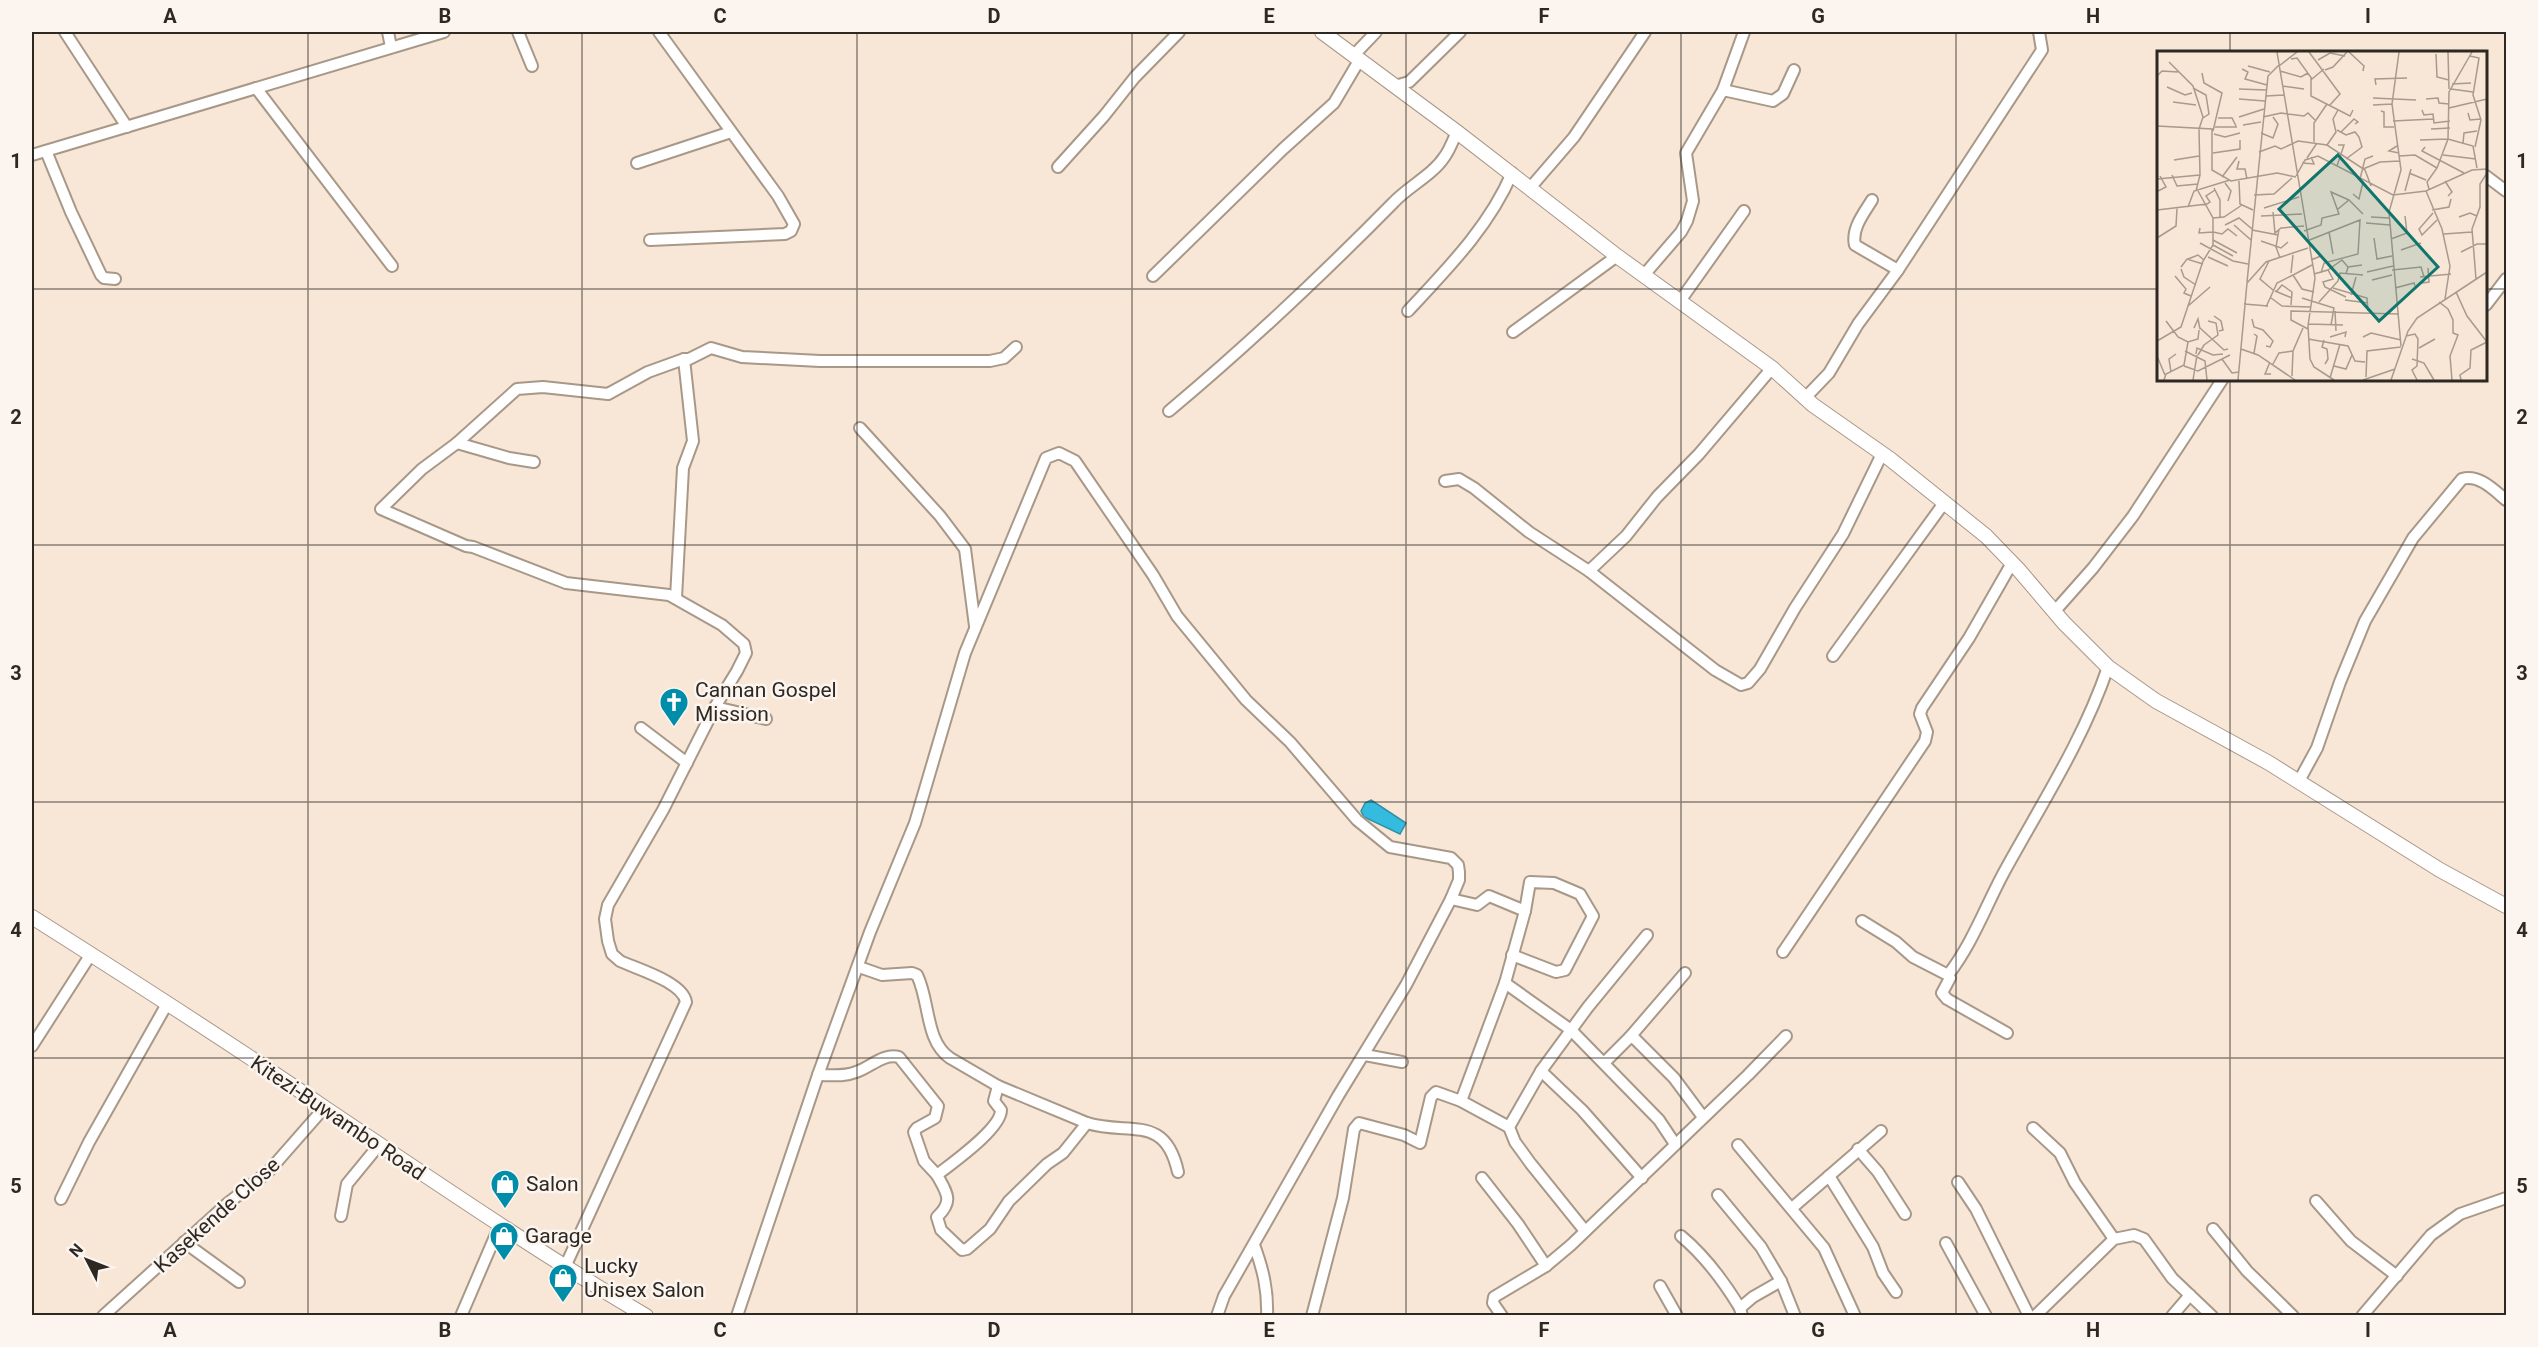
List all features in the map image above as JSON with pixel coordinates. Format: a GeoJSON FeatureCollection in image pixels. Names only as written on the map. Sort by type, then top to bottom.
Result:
{"type":"FeatureCollection","features":[{"type":"Feature","properties":{"kind":"street"},"geometry":{"type":"LineString","coordinates":[[65,32],[127,127]]}},
{"type":"Feature","properties":{"kind":"street"},"geometry":{"type":"LineString","coordinates":[[388,32],[391,47]]}},
{"type":"Feature","properties":{"kind":"street"},"geometry":{"type":"LineString","coordinates":[[32,155],[444,32]]}},
{"type":"Feature","properties":{"kind":"street"},"geometry":{"type":"LineString","coordinates":[[518,32],[532,66]]}},
{"type":"Feature","properties":{"kind":"street"},"geometry":{"type":"LineString","coordinates":[[650,240],[785,234],[793,228],[792,218],[659,32]]}},
{"type":"Feature","properties":{"kind":"street"},"geometry":{"type":"LineString","coordinates":[[1058,167],[1135,77],[1179,32]]}},
{"type":"Feature","properties":{"kind":"street"},"geometry":{"type":"LineString","coordinates":[[1322,32],[1512,173],[1617,256],[1772,368],[1805,398],[1882,454],[1986,536],[2054,612],[2108,667],[2156,701],[2299,781],[2440,870],[2506,906]]}},
{"type":"Feature","properties":{"kind":"street"},"geometry":{"type":"LineString","coordinates":[[1153,276],[1283,149],[1334,103],[1357,57],[1376,32]]}},
{"type":"Feature","properties":{"kind":"street"},"geometry":{"type":"LineString","coordinates":[[1395,86],[1409,82],[1460,32]]}},
{"type":"Feature","properties":{"kind":"street"},"geometry":{"type":"LineString","coordinates":[[1530,188],[1574,137],[1645,32]]}},
{"type":"Feature","properties":{"kind":"street"},"geometry":{"type":"LineString","coordinates":[[1644,275],[1681,232],[1687,221],[1693,201],[1686,153],[1722,90],[1744,32]]}},
{"type":"Feature","properties":{"kind":"street"},"geometry":{"type":"LineString","coordinates":[[1805,398],[1829,373],[1858,324],[1898,270],[2042,50],[2039,32]]}},
{"type":"Feature","properties":{"kind":"street"},"geometry":{"type":"LineString","coordinates":[[1722,90],[1773,101],[1783,94],[1794,70]]}},
{"type":"Feature","properties":{"kind":"street"},"geometry":{"type":"LineString","coordinates":[[256,88],[392,266]]}},
{"type":"Feature","properties":{"kind":"street"},"geometry":{"type":"LineString","coordinates":[[637,163],[731,132]]}},
{"type":"Feature","properties":{"kind":"street"},"geometry":{"type":"LineString","coordinates":[[1169,411],[1224,365],[1344,253],[1397,199],[1445,158],[1457,132]]}},
{"type":"Feature","properties":{"kind":"street"},"geometry":{"type":"LineString","coordinates":[[46,151],[101,275],[104,278],[114,279]]}},
{"type":"Feature","properties":{"kind":"street"},"geometry":{"type":"LineString","coordinates":[[1408,311],[1485,223],[1500,200],[1512,173]]}},
{"type":"Feature","properties":{"kind":"street"},"geometry":{"type":"LineString","coordinates":[[2487,177],[2506,191]]}},
{"type":"Feature","properties":{"kind":"street"},"geometry":{"type":"LineString","coordinates":[[1872,200],[1853,238],[1855,245],[1898,270]]}},
{"type":"Feature","properties":{"kind":"street"},"geometry":{"type":"LineString","coordinates":[[1680,301],[1744,211]]}},
{"type":"Feature","properties":{"kind":"street"},"geometry":{"type":"LineString","coordinates":[[1513,332],[1617,256]]}},
{"type":"Feature","properties":{"kind":"street"},"geometry":{"type":"LineString","coordinates":[[2488,298],[2506,279]]}},
{"type":"Feature","properties":{"kind":"street"},"geometry":{"type":"LineString","coordinates":[[565,1267],[686,1002],[681,991],[669,982],[616,958],[610,949],[605,919],[610,901],[649,836],[715,707],[744,658],[746,653],[744,644],[722,625],[676,598],[660,592],[554,580],[466,546],[381,509],[422,469],[457,443],[517,389],[543,387],[608,394],[648,372],[689,359],[711,348],[742,357],[820,361],[990,361],[1004,358],[1016,347]]}},
{"type":"Feature","properties":{"kind":"street"},"geometry":{"type":"LineString","coordinates":[[676,598],[682,468],[693,441],[684,359]]}},
{"type":"Feature","properties":{"kind":"street"},"geometry":{"type":"LineString","coordinates":[[1589,571],[1626,536],[1657,497],[1699,454],[1772,368]]}},
{"type":"Feature","properties":{"kind":"street"},"geometry":{"type":"LineString","coordinates":[[2054,612],[2093,568],[2133,516],[2221,381]]}},
{"type":"Feature","properties":{"kind":"street"},"geometry":{"type":"LineString","coordinates":[[860,428],[940,516],[965,549],[975,627]]}},
{"type":"Feature","properties":{"kind":"street"},"geometry":{"type":"LineString","coordinates":[[457,443],[509,458],[534,462]]}},
{"type":"Feature","properties":{"kind":"street"},"geometry":{"type":"LineString","coordinates":[[737,1316],[818,1075],[870,932],[915,823],[957,678],[975,627],[1046,458],[1052,454],[1066,455],[1075,461],[1177,616],[1246,700],[1311,765],[1357,820],[1390,847],[1451,858],[1458,865],[1459,880],[1415,969],[1365,1055],[1338,1096],[1224,1296],[1217,1316]]}},
{"type":"Feature","properties":{"kind":"street"},"geometry":{"type":"LineString","coordinates":[[1445,481],[1459,479],[1474,488],[1529,532],[1589,571],[1714,670],[1740,685],[1748,683],[1760,669],[1843,534],[1882,454]]}},
{"type":"Feature","properties":{"kind":"street"},"geometry":{"type":"LineString","coordinates":[[2299,781],[2317,748],[2365,621],[2413,538],[2462,479],[2476,478],[2506,500]]}},
{"type":"Feature","properties":{"kind":"street"},"geometry":{"type":"LineString","coordinates":[[1833,656],[1944,503]]}},
{"type":"Feature","properties":{"kind":"street"},"geometry":{"type":"LineString","coordinates":[[1783,952],[1925,741],[1928,732],[1920,714],[1922,708],[1969,638],[2012,563]]}},
{"type":"Feature","properties":{"kind":"street"},"geometry":{"type":"LineString","coordinates":[[2007,1033],[1947,999],[1942,993],[1950,978],[1948,975],[1965,950],[2002,876],[2094,708],[2108,667]]}},
{"type":"Feature","properties":{"kind":"street"},"geometry":{"type":"LineString","coordinates":[[715,707],[766,719]]}},
{"type":"Feature","properties":{"kind":"street"},"geometry":{"type":"LineString","coordinates":[[641,728],[687,763]]}},
{"type":"Feature","properties":{"kind":"street"},"geometry":{"type":"LineString","coordinates":[[1461,1101],[1504,983],[1512,954],[1525,911],[1530,882],[1554,883],[1580,894],[1593,916],[1565,970],[1556,972],[1512,954]]}},
{"type":"Feature","properties":{"kind":"street"},"geometry":{"type":"LineString","coordinates":[[1451,898],[1477,906],[1489,896],[1525,911]]}},
{"type":"Feature","properties":{"kind":"street","name":"Kitezi-Buwambo Road"},"geometry":{"type":"LineString","coordinates":[[32,917],[325,1107],[500,1225],[646,1316]]}},
{"type":"Feature","properties":{"kind":"street"},"geometry":{"type":"LineString","coordinates":[[1862,921],[1896,942],[1914,957],[1948,975]]}},
{"type":"Feature","properties":{"kind":"street"},"geometry":{"type":"LineString","coordinates":[[1509,1128],[1541,1071],[1647,935]]}},
{"type":"Feature","properties":{"kind":"street"},"geometry":{"type":"LineString","coordinates":[[32,1046],[91,954]]}},
{"type":"Feature","properties":{"kind":"street"},"geometry":{"type":"LineString","coordinates":[[859,967],[882,975],[915,974],[919,978],[940,1048],[950,1058],[998,1086],[1087,1123],[1100,1127],[1148,1130],[1168,1145],[1178,1172]]}},
{"type":"Feature","properties":{"kind":"street"},"geometry":{"type":"LineString","coordinates":[[1604,1063],[1630,1037],[1685,973]]}},
{"type":"Feature","properties":{"kind":"street"},"geometry":{"type":"LineString","coordinates":[[1504,983],[1571,1030],[1659,1120],[1675,1144]]}},
{"type":"Feature","properties":{"kind":"street"},"geometry":{"type":"LineString","coordinates":[[61,1199],[89,1142],[167,1004]]}},
{"type":"Feature","properties":{"kind":"street"},"geometry":{"type":"LineString","coordinates":[[1502,1316],[1493,1304],[1494,1297],[1546,1266],[1642,1178],[1785,1036]]}},
{"type":"Feature","properties":{"kind":"street"},"geometry":{"type":"LineString","coordinates":[[1630,1037],[1635,1039],[1674,1078],[1703,1117]]}},
{"type":"Feature","properties":{"kind":"street"},"geometry":{"type":"LineString","coordinates":[[818,1075],[846,1075],[889,1055],[899,1057],[938,1106],[935,1118],[914,1132],[924,1161],[937,1175],[949,1199],[946,1207],[937,1217],[941,1230],[962,1250],[967,1249],[990,1228],[1009,1201],[1047,1164],[1063,1153],[1087,1123]]}},
{"type":"Feature","properties":{"kind":"street"},"geometry":{"type":"LineString","coordinates":[[1365,1055],[1402,1062]]}},
{"type":"Feature","properties":{"kind":"street"},"geometry":{"type":"LineString","coordinates":[[1541,1071],[1582,1110],[1642,1178]]}},
{"type":"Feature","properties":{"kind":"street"},"geometry":{"type":"LineString","coordinates":[[937,1175],[983,1137],[999,1119],[1001,1110],[994,1101],[998,1086]]}},
{"type":"Feature","properties":{"kind":"street"},"geometry":{"type":"LineString","coordinates":[[1312,1316],[1343,1198],[1354,1129],[1359,1123],[1366,1123],[1413,1138],[1420,1143],[1433,1094],[1436,1092],[1461,1101],[1509,1128],[1515,1142],[1531,1164],[1585,1231]]}},
{"type":"Feature","properties":{"kind":"street","name":"Kasekende Close"},"geometry":{"type":"LineString","coordinates":[[103,1316],[228,1203],[268,1172],[325,1107]]}},
{"type":"Feature","properties":{"kind":"street"},"geometry":{"type":"LineString","coordinates":[[2033,1128],[2060,1153],[2075,1183],[2114,1239]]}},
{"type":"Feature","properties":{"kind":"street"},"geometry":{"type":"LineString","coordinates":[[1792,1208],[1881,1131]]}},
{"type":"Feature","properties":{"kind":"street"},"geometry":{"type":"LineString","coordinates":[[341,1216],[347,1184],[379,1144]]}},
{"type":"Feature","properties":{"kind":"street"},"geometry":{"type":"LineString","coordinates":[[1738,1144],[1824,1248],[1855,1316]]}},
{"type":"Feature","properties":{"kind":"street"},"geometry":{"type":"LineString","coordinates":[[1858,1149],[1878,1172],[1905,1214]]}},
{"type":"Feature","properties":{"kind":"street"},"geometry":{"type":"LineString","coordinates":[[1829,1176],[1873,1246],[1883,1273],[1896,1292]]}},
{"type":"Feature","properties":{"kind":"street"},"geometry":{"type":"LineString","coordinates":[[1482,1178],[1518,1224],[1546,1266]]}},
{"type":"Feature","properties":{"kind":"street"},"geometry":{"type":"LineString","coordinates":[[1958,1182],[1976,1209],[2029,1316]]}},
{"type":"Feature","properties":{"kind":"street"},"geometry":{"type":"LineString","coordinates":[[1718,1195],[1761,1247],[1781,1281],[1795,1316]]}},
{"type":"Feature","properties":{"kind":"street"},"geometry":{"type":"LineString","coordinates":[[2362,1316],[2431,1235],[2460,1214],[2506,1198]]}},
{"type":"Feature","properties":{"kind":"street"},"geometry":{"type":"LineString","coordinates":[[2316,1202],[2351,1241],[2397,1276]]}},
{"type":"Feature","properties":{"kind":"street"},"geometry":{"type":"LineString","coordinates":[[461,1316],[500,1225]]}},
{"type":"Feature","properties":{"kind":"street"},"geometry":{"type":"LineString","coordinates":[[2213,1229],[2247,1271],[2293,1316]]}},
{"type":"Feature","properties":{"kind":"street"},"geometry":{"type":"LineString","coordinates":[[2035,1316],[2114,1239],[2134,1235],[2144,1239],[2162,1266],[2212,1316]]}},
{"type":"Feature","properties":{"kind":"street"},"geometry":{"type":"LineString","coordinates":[[1681,1236],[1700,1252],[1725,1284],[1741,1312],[1753,1297],[1781,1281]]}},
{"type":"Feature","properties":{"kind":"street"},"geometry":{"type":"LineString","coordinates":[[184,1242],[239,1282]]}},
{"type":"Feature","properties":{"kind":"street"},"geometry":{"type":"LineString","coordinates":[[1946,1244],[1986,1316]]}},
{"type":"Feature","properties":{"kind":"street"},"geometry":{"type":"LineString","coordinates":[[1254,1245],[1265,1278],[1268,1296],[1267,1316]]}},
{"type":"Feature","properties":{"kind":"street"},"geometry":{"type":"LineString","coordinates":[[1660,1287],[1673,1314]]}},
{"type":"Feature","properties":{"kind":"street"},"geometry":{"type":"LineString","coordinates":[[2172,1316],[2190,1296]]}},
{"type":"Feature","properties":{"kind":"water"},"geometry":{"type":"Polygon","coordinates":[[[1371,800],[1406,823],[1400,834],[1364,817],[1361,811],[1365,803],[1371,800]]]}},
{"type":"Feature","properties":{"kind":"place","name":"Cannan Gospel Mission"},"geometry":{"type":"Point","coordinates":[674,728]}},
{"type":"Feature","properties":{"kind":"place","name":"Salon"},"geometry":{"type":"Point","coordinates":[505,1210]}},
{"type":"Feature","properties":{"kind":"place","name":"Garage"},"geometry":{"type":"Point","coordinates":[504,1262]}},
{"type":"Feature","properties":{"kind":"place","name":"Lucky Unisex Salon"},"geometry":{"type":"Point","coordinates":[563,1304]}}]}
